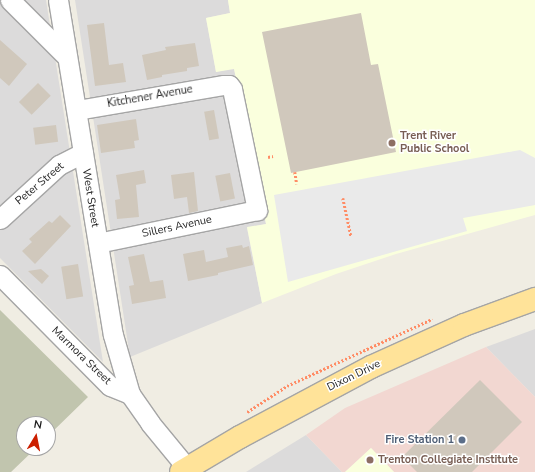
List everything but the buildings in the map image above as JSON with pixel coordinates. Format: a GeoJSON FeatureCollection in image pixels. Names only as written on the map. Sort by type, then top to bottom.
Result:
{"type":"FeatureCollection","features":[{"type":"Feature","properties":{"kind":"main road","name":"Dixon Drive"},"geometry":{"type":"LineString","coordinates":[[187,471],[240,437],[371,367],[464,325],[535,299]]}},
{"type":"Feature","properties":{"kind":"street"},"geometry":{"type":"LineString","coordinates":[[10,0],[66,56]]}},
{"type":"Feature","properties":{"kind":"street","name":"West Street"},"geometry":{"type":"LineString","coordinates":[[58,0],[113,335],[130,394]]}},
{"type":"Feature","properties":{"kind":"street","name":"Kitchener Avenue"},"geometry":{"type":"LineString","coordinates":[[77,110],[224,84],[229,86],[232,89],[257,210]]}},
{"type":"Feature","properties":{"kind":"street","name":"Peter Street"},"geometry":{"type":"LineString","coordinates":[[0,219],[59,166],[83,153]]}},
{"type":"Feature","properties":{"kind":"street","name":"Sillers Avenue"},"geometry":{"type":"LineString","coordinates":[[98,243],[257,210]]}},
{"type":"Feature","properties":{"kind":"street","name":"Marmora Street"},"geometry":{"type":"LineString","coordinates":[[0,276],[110,386],[130,394]]}},
{"type":"Feature","properties":{"kind":"street"},"geometry":{"type":"LineString","coordinates":[[130,394],[187,471]]}},
{"type":"Feature","properties":{"kind":"path"},"geometry":{"type":"LineString","coordinates":[[268,157],[274,156]]}},
{"type":"Feature","properties":{"kind":"path"},"geometry":{"type":"LineString","coordinates":[[295,172],[297,184]]}},
{"type":"Feature","properties":{"kind":"path"},"geometry":{"type":"LineString","coordinates":[[343,198],[351,236]]}},
{"type":"Feature","properties":{"kind":"shaded area"},"geometry":{"type":"Polygon","coordinates":[[[0,0],[46,0],[103,362],[0,258],[0,0]]]}},
{"type":"Feature","properties":{"kind":"shaded area"},"geometry":{"type":"Polygon","coordinates":[[[75,0],[228,0],[230,13],[206,18],[216,72],[234,68],[266,224],[247,228],[262,303],[130,357],[75,0]]]}},
{"type":"Feature","properties":{"kind":"shaded area","name":"Trent River Public School"},"geometry":{"type":"Polygon","coordinates":[[[228,0],[535,0],[535,215],[396,254],[336,274],[262,303],[247,227],[266,224],[234,69],[216,72],[206,18],[230,13],[228,0]]]}},
{"type":"Feature","properties":{"kind":"shaded area"},"geometry":{"type":"Polygon","coordinates":[[[520,150],[535,158],[535,205],[463,218],[467,231],[288,282],[274,195],[520,150]]]}},
{"type":"Feature","properties":{"kind":"shaded area"},"geometry":{"type":"Polygon","coordinates":[[[0,310],[88,397],[56,428],[56,416],[16,416],[16,456],[28,456],[11,472],[0,472],[0,310]]]}},
{"type":"Feature","properties":{"kind":"shaded area"},"geometry":{"type":"Polygon","coordinates":[[[535,329],[535,397],[486,347],[535,329]]]}},
{"type":"Feature","properties":{"kind":"shaded area"},"geometry":{"type":"Polygon","coordinates":[[[486,347],[535,397],[535,472],[394,472],[371,448],[345,472],[342,472],[306,435],[345,408],[486,347]]]}},
{"type":"Feature","properties":{"kind":"shaded area"},"geometry":{"type":"Polygon","coordinates":[[[306,435],[342,472],[246,472],[306,435]]]}},
{"type":"Feature","properties":{"kind":"shaded area","name":"Trenton Collegiate Institute"},"geometry":{"type":"Polygon","coordinates":[[[371,448],[394,472],[345,472],[371,448]]]}},
{"type":"Feature","properties":{"kind":"place","name":"Trent River Public School"},"geometry":{"type":"Point","coordinates":[392,143]}},
{"type":"Feature","properties":{"kind":"place","name":"Fire Station 1"},"geometry":{"type":"Point","coordinates":[462,440]}},
{"type":"Feature","properties":{"kind":"place","name":"Trenton Collegiate Institute"},"geometry":{"type":"Point","coordinates":[370,460]}}]}
